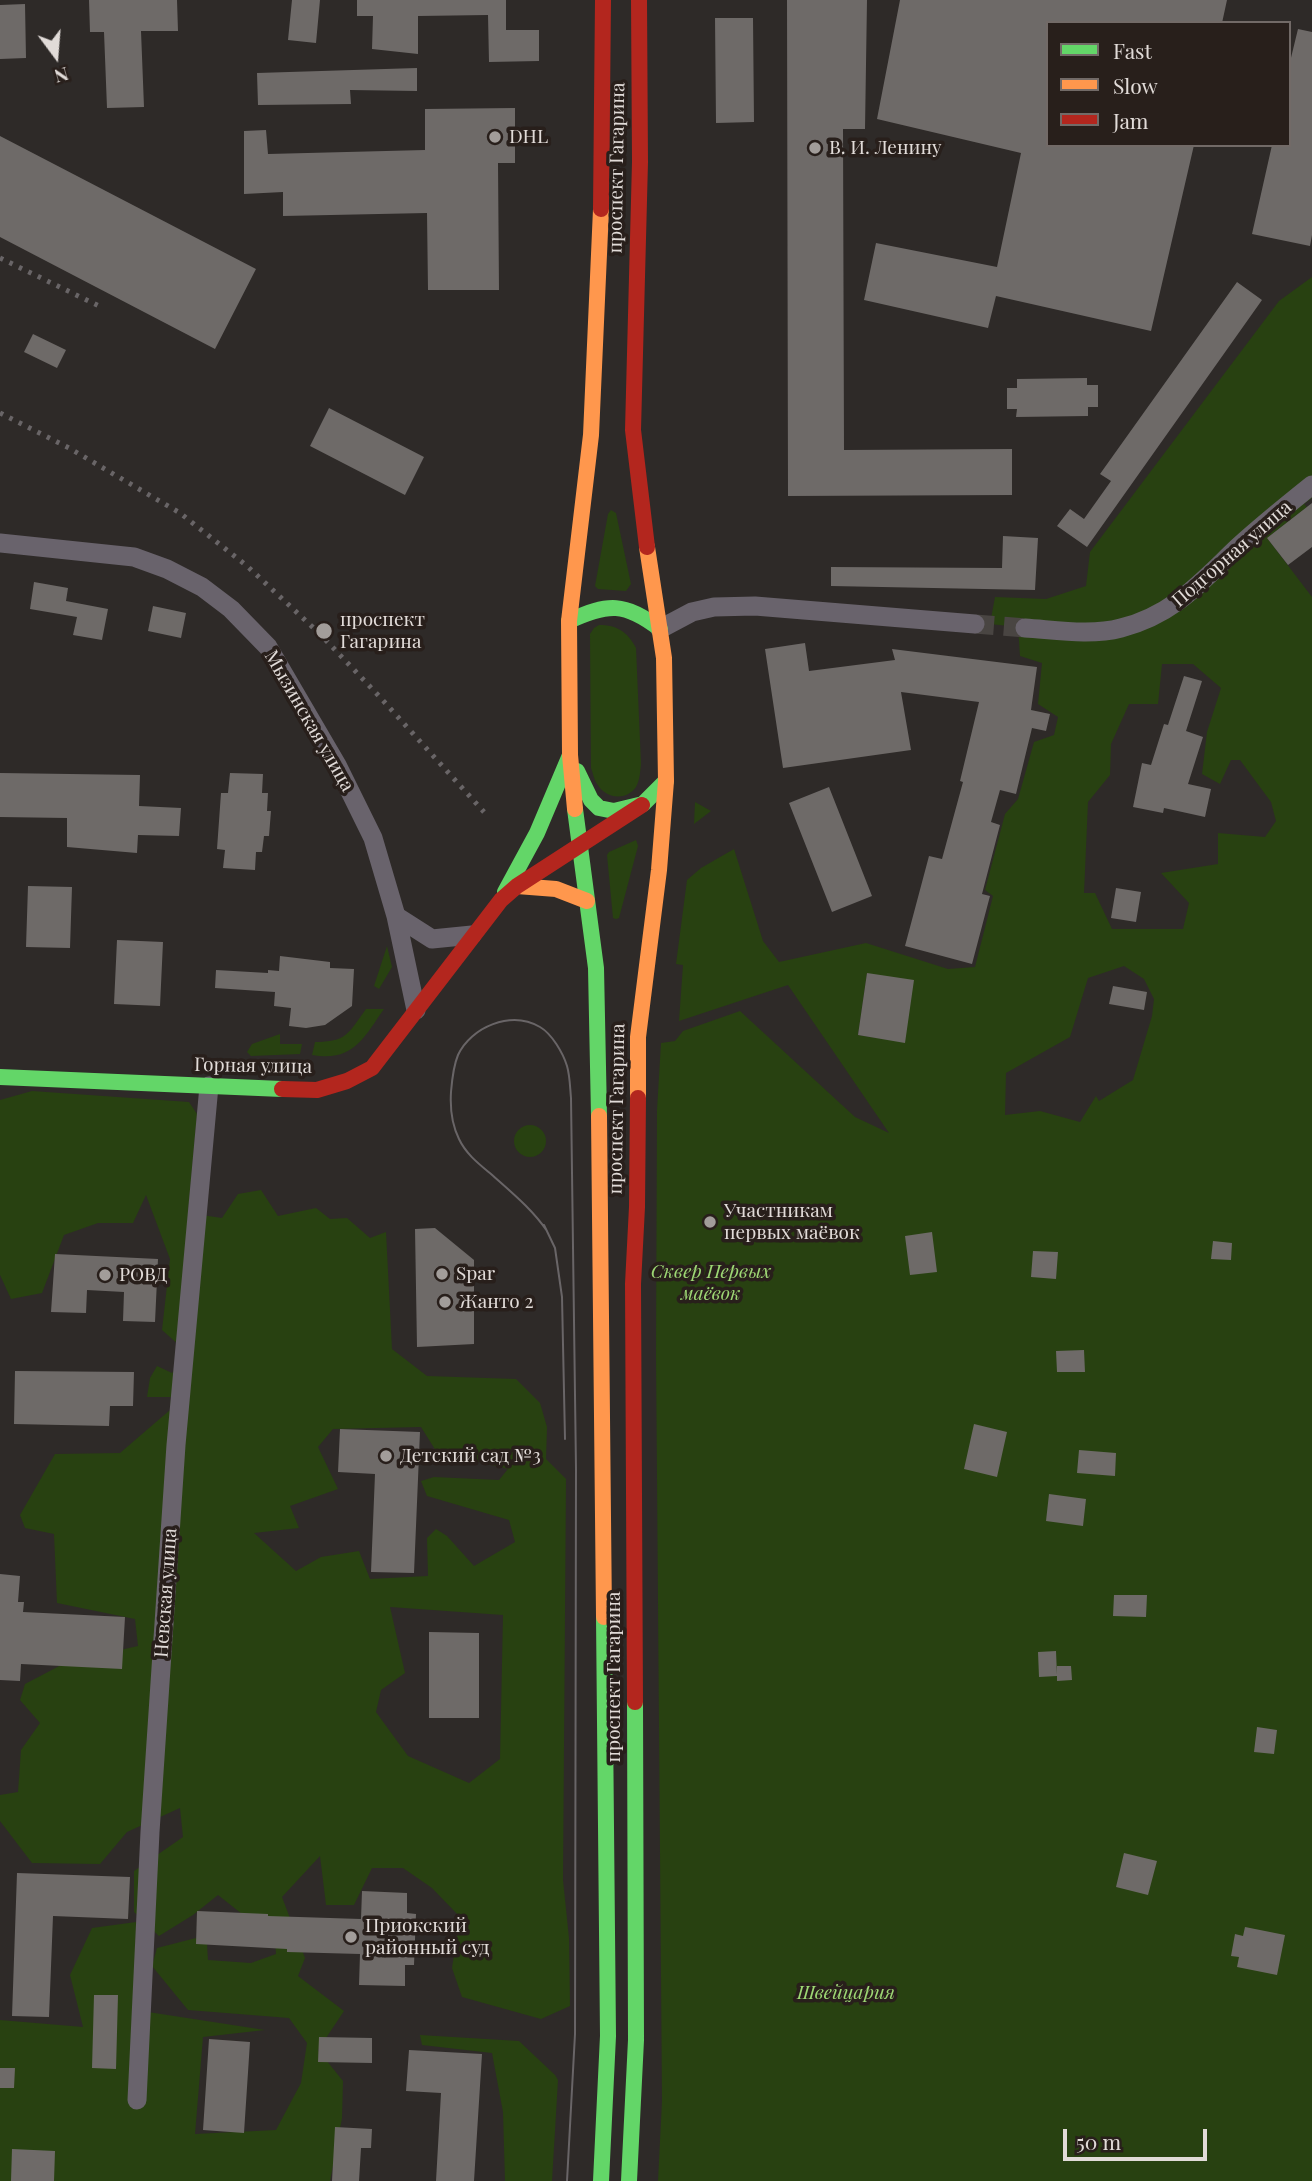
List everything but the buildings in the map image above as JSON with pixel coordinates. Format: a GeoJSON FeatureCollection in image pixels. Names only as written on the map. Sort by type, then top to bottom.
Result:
{"type":"FeatureCollection","features":[{"type":"Feature","properties":{"kind":"main road","name":"проспект Гагарина"},"geometry":{"type":"LineString","coordinates":[[601,2181],[608,2036],[597,1004],[596,968],[570,755],[569,621],[579,553],[594,382],[601,224],[603,0]]}},
{"type":"Feature","properties":{"kind":"main road","name":"проспект Гагарина"},"geometry":{"type":"LineString","coordinates":[[629,2181],[636,2040],[633,1284],[637,1207],[638,1037],[659,870],[666,781],[664,658],[641,508],[633,430],[640,162],[639,0]]}},
{"type":"Feature","properties":{"kind":"main road"},"geometry":{"type":"LineString","coordinates":[[569,621],[597,608],[622,606],[642,614],[660,629]]}},
{"type":"Feature","properties":{"kind":"main road","name":"проспект Гагарина"},"geometry":{"type":"LineString","coordinates":[[570,755],[584,789],[599,808],[614,811],[643,804]]}},
{"type":"Feature","properties":{"kind":"main road","name":"Горная улица"},"geometry":{"type":"LineString","coordinates":[[501,900],[537,833],[570,755]]}},
{"type":"Feature","properties":{"kind":"main road","name":"Горная улица"},"geometry":{"type":"LineString","coordinates":[[0,1077],[317,1090],[347,1082],[372,1068],[501,900],[517,886],[643,804],[666,781]]}},
{"type":"Feature","properties":{"kind":"main road"},"geometry":{"type":"LineString","coordinates":[[517,886],[556,889],[587,901]]}},
{"type":"Feature","properties":{"kind":"street","name":"Подгорная улица"},"geometry":{"type":"LineString","coordinates":[[1025,628],[1076,631],[1120,629],[1166,611],[1189,594],[1269,520],[1312,485]]}},
{"type":"Feature","properties":{"kind":"street","name":"Мызинская улица"},"geometry":{"type":"LineString","coordinates":[[0,543],[134,557],[167,569],[202,587],[231,609],[268,647],[337,765],[373,838],[396,916],[416,1010]]}},
{"type":"Feature","properties":{"kind":"street"},"geometry":{"type":"LineString","coordinates":[[660,629],[692,612],[714,607],[755,606],[975,624]]}},
{"type":"Feature","properties":{"kind":"street"},"geometry":{"type":"LineString","coordinates":[[396,916],[432,939],[472,935]]}},
{"type":"Feature","properties":{"kind":"street","name":"Невская улица"},"geometry":{"type":"LineString","coordinates":[[137,2100],[150,1832],[175,1457],[209,1086]]}},
{"type":"Feature","properties":{"kind":"green space"},"geometry":{"type":"Polygon","coordinates":[[[1312,277],[1312,498],[1304,504],[1307,507],[1267,538],[1312,597],[1312,2181],[658,2181],[662,2101],[656,1354],[657,1110],[661,1043],[675,1041],[683,1031],[740,1011],[855,1117],[889,1133],[788,985],[679,1021],[683,965],[676,964],[687,880],[701,868],[734,849],[763,941],[779,962],[866,943],[948,969],[975,967],[993,896],[985,890],[1005,814],[1018,799],[1034,742],[1054,735],[1058,717],[1038,704],[1042,663],[1020,656],[1018,627],[990,624],[995,597],[1046,599],[1086,586],[1090,552],[1279,301],[1312,277]],[[1162,664],[1158,704],[1129,704],[1111,744],[1110,775],[1088,802],[1084,893],[1095,893],[1112,929],[1183,929],[1189,903],[1161,873],[1218,864],[1218,833],[1265,837],[1276,821],[1271,802],[1240,760],[1231,760],[1220,784],[1202,774],[1207,732],[1221,688],[1193,664],[1162,664]],[[1124,966],[1088,978],[1070,1037],[1006,1073],[1005,1115],[1040,1111],[1080,1122],[1096,1096],[1099,1101],[1133,1080],[1152,1016],[1154,999],[1144,979],[1124,966]],[[867,973],[858,1035],[904,1042],[867,973]]]}},
{"type":"Feature","properties":{"kind":"green space"},"geometry":{"type":"Polygon","coordinates":[[[611,510],[616,513],[631,584],[626,591],[598,589],[595,586],[608,514],[611,510]]]}},
{"type":"Feature","properties":{"kind":"green space"},"geometry":{"type":"Polygon","coordinates":[[[599,625],[621,630],[636,648],[641,764],[636,787],[622,796],[605,793],[595,781],[591,768],[590,634],[599,625]]]}},
{"type":"Feature","properties":{"kind":"green space"},"geometry":{"type":"Polygon","coordinates":[[[695,802],[711,811],[694,824],[695,802]]]}},
{"type":"Feature","properties":{"kind":"green space"},"geometry":{"type":"Polygon","coordinates":[[[636,840],[638,846],[619,918],[616,919],[613,918],[607,855],[636,840]]]}},
{"type":"Feature","properties":{"kind":"green space"},"geometry":{"type":"Polygon","coordinates":[[[387,946],[392,967],[379,989],[374,986],[387,946]]]}},
{"type":"Feature","properties":{"kind":"green space"},"geometry":{"type":"Polygon","coordinates":[[[366,1009],[384,1009],[355,1046],[338,1055],[312,1055],[315,1042],[334,1040],[345,1035],[366,1009]]]}},
{"type":"Feature","properties":{"kind":"green space"},"geometry":{"type":"Polygon","coordinates":[[[280,1034],[280,1044],[302,1044],[300,1054],[251,1056],[247,1052],[252,1044],[280,1034]]]}},
{"type":"Feature","properties":{"kind":"green space"},"geometry":{"type":"Polygon","coordinates":[[[32,1091],[189,1102],[197,1114],[188,1213],[222,1218],[238,1194],[261,1190],[278,1216],[316,1208],[330,1219],[347,1218],[370,1238],[386,1232],[392,1349],[427,1376],[516,1379],[540,1403],[547,1427],[546,1459],[566,1479],[563,1880],[569,1938],[570,2006],[541,2019],[462,1997],[452,1968],[460,1917],[432,1888],[403,1868],[372,1868],[354,1905],[326,1905],[320,1856],[282,1897],[305,1958],[298,1976],[344,2011],[318,2050],[343,2081],[342,2118],[330,2181],[0,2181],[0,2020],[83,2027],[70,1975],[92,1928],[136,1922],[135,2010],[265,2030],[203,2037],[195,2134],[276,2130],[301,2083],[307,2043],[289,2018],[188,2010],[152,1966],[157,1948],[196,1938],[207,1944],[208,1960],[251,1963],[276,1954],[275,1940],[218,1895],[193,1915],[159,1936],[134,1912],[134,1871],[183,1837],[180,1808],[127,1832],[100,1864],[32,1863],[0,1821],[0,1795],[18,1792],[21,1750],[40,1723],[20,1700],[25,1684],[67,1662],[138,1646],[135,1619],[57,1603],[54,1534],[25,1528],[20,1515],[55,1454],[120,1453],[170,1410],[171,1397],[147,1397],[150,1378],[157,1366],[172,1373],[188,1353],[162,1330],[170,1259],[146,1195],[133,1223],[98,1223],[64,1235],[42,1293],[11,1299],[0,1275],[0,1100],[32,1091]],[[421,1427],[333,1429],[318,1447],[338,1489],[290,1506],[299,1528],[254,1533],[296,1571],[321,1557],[359,1551],[370,1579],[428,1576],[427,1538],[436,1529],[447,1536],[474,1566],[515,1542],[509,1520],[427,1496],[421,1481],[434,1477],[499,1480],[508,1469],[436,1451],[421,1427]],[[390,1607],[405,1673],[381,1690],[376,1712],[408,1756],[469,1783],[500,1759],[503,1615],[390,1607]]]}},
{"type":"Feature","properties":{"kind":"green space"},"geometry":{"type":"Polygon","coordinates":[[[530,1125],[541,1130],[546,1141],[541,1152],[530,1157],[519,1152],[514,1141],[519,1130],[530,1125]]]}},
{"type":"Feature","properties":{"kind":"green space"},"geometry":{"type":"Polygon","coordinates":[[[420,2035],[519,2041],[555,2075],[558,2080],[552,2181],[505,2181],[503,2112],[492,2053],[422,2045],[420,2035]]]}},
{"type":"Feature","properties":{"kind":"tunnel"},"geometry":{"type":"LineString","coordinates":[[975,624],[1025,628]]}},
{"type":"Feature","properties":{"kind":"tram line"},"geometry":{"type":"LineString","coordinates":[[547,1231],[521,1201],[469,1154],[459,1139],[453,1122],[451,1092],[458,1055],[472,1036],[482,1029],[505,1021],[529,1022],[549,1034],[567,1066],[571,1098],[576,1469],[575,2034],[567,2181]]}},
{"type":"Feature","properties":{"kind":"tram line"},"geometry":{"type":"LineString","coordinates":[[544,1225],[555,1248],[562,1297],[565,1439]]}},
{"type":"Feature","properties":{"kind":"railway"},"geometry":{"type":"LineString","coordinates":[[0,258],[101,307]]}},
{"type":"Feature","properties":{"kind":"railway"},"geometry":{"type":"LineString","coordinates":[[0,413],[69,448],[180,513],[247,566],[320,634],[484,812]]}},
{"type":"Feature","properties":{"kind":"traffic: fast"},"geometry":{"type":"LineString","coordinates":[[569,621],[595,611],[616,608],[636,614],[660,629]]}},
{"type":"Feature","properties":{"kind":"traffic: fast"},"geometry":{"type":"LineString","coordinates":[[505,892],[537,833],[570,755]]}},
{"type":"Feature","properties":{"kind":"traffic: fast"},"geometry":{"type":"LineString","coordinates":[[577,771],[591,800],[599,808],[614,811],[643,804],[666,781]]}},
{"type":"Feature","properties":{"kind":"traffic: fast"},"geometry":{"type":"LineString","coordinates":[[575,809],[596,968],[599,1116]]}},
{"type":"Feature","properties":{"kind":"traffic: fast"},"geometry":{"type":"LineString","coordinates":[[0,1077],[282,1089]]}},
{"type":"Feature","properties":{"kind":"traffic: fast"},"geometry":{"type":"LineString","coordinates":[[601,2181],[608,2036],[604,1617]]}},
{"type":"Feature","properties":{"kind":"traffic: fast"},"geometry":{"type":"LineString","coordinates":[[629,2181],[636,2040],[635,1702]]}},
{"type":"Feature","properties":{"kind":"traffic: slow"},"geometry":{"type":"LineString","coordinates":[[575,809],[570,755],[569,621],[591,435],[601,209]]}},
{"type":"Feature","properties":{"kind":"traffic: slow"},"geometry":{"type":"LineString","coordinates":[[638,1098],[638,1037],[659,870],[666,781],[664,658],[647,547]]}},
{"type":"Feature","properties":{"kind":"traffic: slow"},"geometry":{"type":"LineString","coordinates":[[517,886],[556,889],[587,901]]}},
{"type":"Feature","properties":{"kind":"traffic: slow"},"geometry":{"type":"LineString","coordinates":[[599,1116],[604,1617]]}},
{"type":"Feature","properties":{"kind":"traffic: jam"},"geometry":{"type":"LineString","coordinates":[[601,209],[603,0]]}},
{"type":"Feature","properties":{"kind":"traffic: jam"},"geometry":{"type":"LineString","coordinates":[[639,0],[640,162],[633,430],[647,547]]}},
{"type":"Feature","properties":{"kind":"traffic: jam"},"geometry":{"type":"LineString","coordinates":[[282,1089],[317,1090],[347,1081],[372,1068],[501,900],[517,886],[642,805]]}},
{"type":"Feature","properties":{"kind":"traffic: jam"},"geometry":{"type":"LineString","coordinates":[[635,1702],[633,1284],[638,1098]]}},
{"type":"Feature","properties":{"kind":"place","name":"DHL"},"geometry":{"type":"Point","coordinates":[495,137]}},
{"type":"Feature","properties":{"kind":"place","name":"В. И. Ленину"},"geometry":{"type":"Point","coordinates":[815,148]}},
{"type":"Feature","properties":{"kind":"place","name":"проспект Гагарина"},"geometry":{"type":"Point","coordinates":[324,631]}},
{"type":"Feature","properties":{"kind":"place","name":"Участникам первых маёвок"},"geometry":{"type":"Point","coordinates":[710,1222]}},
{"type":"Feature","properties":{"kind":"place","name":"Spar"},"geometry":{"type":"Point","coordinates":[442,1274]}},
{"type":"Feature","properties":{"kind":"place","name":"РОВД"},"geometry":{"type":"Point","coordinates":[105,1275]}},
{"type":"Feature","properties":{"kind":"place","name":"Жанто 2"},"geometry":{"type":"Point","coordinates":[445,1302]}},
{"type":"Feature","properties":{"kind":"place","name":"Детский сад №3"},"geometry":{"type":"Point","coordinates":[386,1456]}},
{"type":"Feature","properties":{"kind":"place","name":"Приокский районный суд"},"geometry":{"type":"Point","coordinates":[351,1937]}},
{"type":"Feature","properties":{"kind":"park label","name":"Сквер Первых маёвок"},"geometry":{"type":"Point","coordinates":[711,1283]}},
{"type":"Feature","properties":{"kind":"park label","name":"Швейцария"},"geometry":{"type":"Point","coordinates":[846,1993]}}]}
